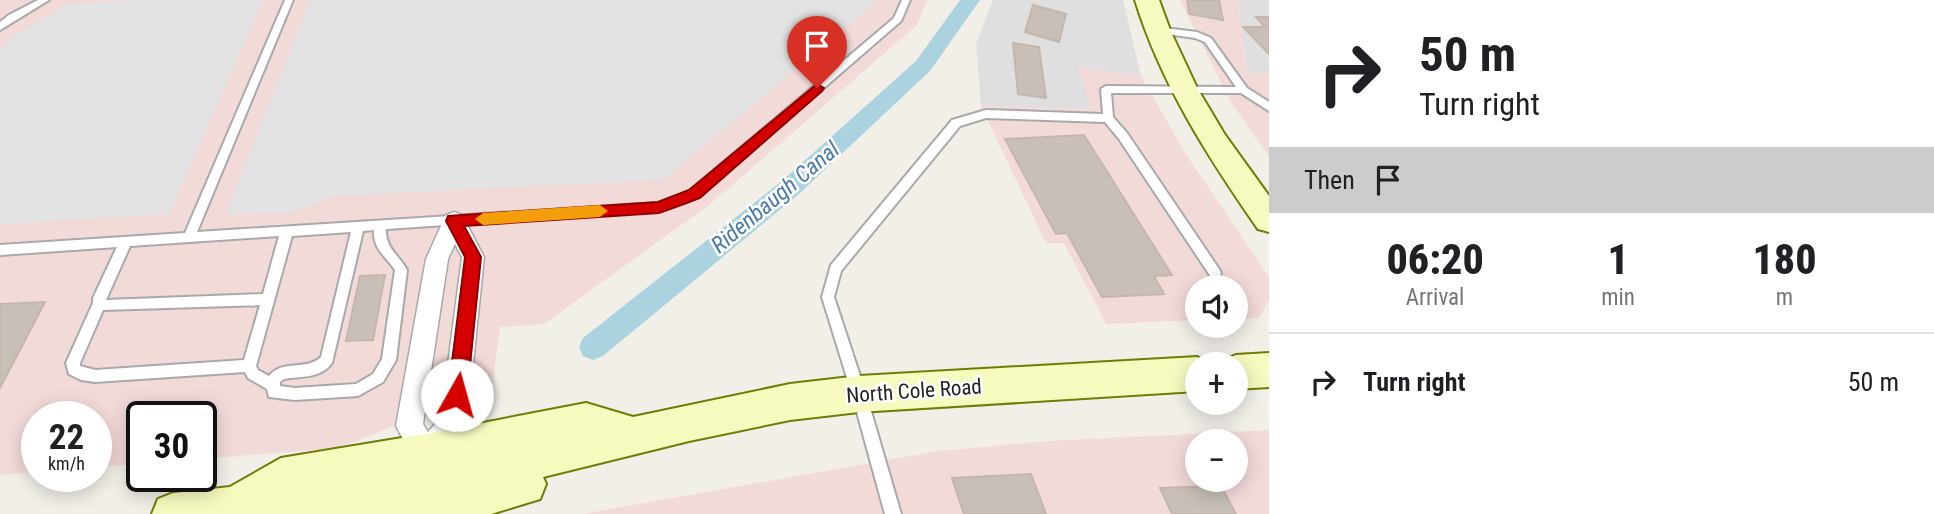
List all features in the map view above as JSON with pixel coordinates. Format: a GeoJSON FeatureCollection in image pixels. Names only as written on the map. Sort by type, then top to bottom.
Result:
{"type":"FeatureCollection","features":[{"type":"Feature","properties":{"kind":"main road"},"geometry":{"type":"LineString","coordinates":[[1147,0],[1156,30],[1183,91],[1219,152],[1269,220]]}},
{"type":"Feature","properties":{"kind":"main road"},"geometry":{"type":"LineString","coordinates":[[1248,371],[1269,370]]}},
{"type":"Feature","properties":{"kind":"main road","name":"North Cole Road"},"geometry":{"type":"LineString","coordinates":[[415,514],[597,465],[634,435],[790,402],[859,394],[1185,375]]}},
{"type":"Feature","properties":{"kind":"main road","name":"North Cole Road"},"geometry":{"type":"LineString","coordinates":[[173,514],[239,512],[281,478],[426,454],[586,422],[634,435]]}},
{"type":"Feature","properties":{"kind":"main road"},"geometry":{"type":"LineString","coordinates":[[239,512],[369,494],[395,494],[415,514]]}},
{"type":"Feature","properties":{"kind":"street"},"geometry":{"type":"LineString","coordinates":[[454,221],[473,257],[454,422],[426,454],[409,426],[437,258],[454,221]]}},
{"type":"Feature","properties":{"kind":"lane"},"geometry":{"type":"LineString","coordinates":[[0,27],[12,17],[45,0]]}},
{"type":"Feature","properties":{"kind":"lane"},"geometry":{"type":"LineString","coordinates":[[189,238],[289,0]]}},
{"type":"Feature","properties":{"kind":"lane"},"geometry":{"type":"LineString","coordinates":[[0,250],[659,207],[694,194],[898,19],[906,0]]}},
{"type":"Feature","properties":{"kind":"lane"},"geometry":{"type":"LineString","coordinates":[[1156,30],[1196,35],[1208,40],[1243,90],[1269,107]]}},
{"type":"Feature","properties":{"kind":"lane"},"geometry":{"type":"LineString","coordinates":[[1215,273],[1123,136],[1108,118],[1106,89],[1243,90]]}},
{"type":"Feature","properties":{"kind":"lane"},"geometry":{"type":"LineString","coordinates":[[893,514],[828,297],[835,269],[956,123],[986,114],[1108,118]]}},
{"type":"Feature","properties":{"kind":"lane"},"geometry":{"type":"LineString","coordinates":[[358,227],[327,359],[316,369],[282,372],[274,379],[274,392],[295,394],[358,390],[378,379],[389,360],[401,270],[397,262],[381,249],[378,241],[380,225]]}},
{"type":"Feature","properties":{"kind":"lane"},"geometry":{"type":"LineString","coordinates":[[272,385],[253,374],[249,366],[287,231]]}},
{"type":"Feature","properties":{"kind":"lane"},"geometry":{"type":"LineString","coordinates":[[126,242],[99,298],[100,304],[93,313],[73,363],[74,370],[81,374],[249,366]]}},
{"type":"Feature","properties":{"kind":"lane"},"geometry":{"type":"LineString","coordinates":[[100,304],[108,306],[268,299]]}},
{"type":"Feature","properties":{"kind":"shaded area"},"geometry":{"type":"Polygon","coordinates":[[[0,0],[927,0],[917,25],[709,205],[544,324],[500,327],[493,382],[336,448],[217,458],[217,401],[126,401],[126,465],[112,466],[112,401],[21,401],[21,473],[0,475],[0,0]]]}},
{"type":"Feature","properties":{"kind":"shaded area"},"geometry":{"type":"Polygon","coordinates":[[[146,0],[263,0],[169,214],[0,224],[0,51],[11,37],[69,4],[146,0]]]}},
{"type":"Feature","properties":{"kind":"shaded area"},"geometry":{"type":"Polygon","coordinates":[[[310,0],[872,0],[874,4],[663,180],[335,196],[291,213],[226,214],[310,0]]]}},
{"type":"Feature","properties":{"kind":"shaded area"},"geometry":{"type":"Polygon","coordinates":[[[993,0],[1123,0],[1141,76],[1078,67],[1092,109],[981,106],[976,44],[993,0]]]}},
{"type":"Feature","properties":{"kind":"shaded area"},"geometry":{"type":"Polygon","coordinates":[[[1180,0],[1238,0],[1247,74],[1269,73],[1269,156],[1230,101],[1180,0]]]}},
{"type":"Feature","properties":{"kind":"shaded area"},"geometry":{"type":"Polygon","coordinates":[[[1238,0],[1269,0],[1269,73],[1247,74],[1238,0]]]}},
{"type":"Feature","properties":{"kind":"shaded area"},"geometry":{"type":"Polygon","coordinates":[[[1077,67],[1141,76],[1185,153],[1269,277],[1269,300],[1259,318],[1248,318],[1248,275],[1185,275],[1185,321],[1106,324],[1064,243],[1046,243],[981,106],[1092,109],[1077,67]]]}},
{"type":"Feature","properties":{"kind":"shaded area"},"geometry":{"type":"Polygon","coordinates":[[[1269,430],[1269,514],[582,514],[938,451],[1048,441],[1185,434],[1185,492],[1248,492],[1248,431],[1269,430]]]}},
{"type":"Feature","properties":{"kind":"building"},"geometry":{"type":"Polygon","coordinates":[[[1187,0],[1219,0],[1223,20],[1189,14],[1187,0]]]}},
{"type":"Feature","properties":{"kind":"building"},"geometry":{"type":"Polygon","coordinates":[[[1033,5],[1066,14],[1059,42],[1025,32],[1033,5]]]}},
{"type":"Feature","properties":{"kind":"building"},"geometry":{"type":"Polygon","coordinates":[[[1256,17],[1269,17],[1269,54],[1243,27],[1265,27],[1256,17]]]}},
{"type":"Feature","properties":{"kind":"building"},"geometry":{"type":"Polygon","coordinates":[[[1013,43],[1039,47],[1046,98],[1018,94],[1013,43]]]}},
{"type":"Feature","properties":{"kind":"building"},"geometry":{"type":"Polygon","coordinates":[[[1084,135],[1172,275],[1154,276],[1164,294],[1102,297],[1067,233],[1056,234],[1005,139],[1084,135]]]}},
{"type":"Feature","properties":{"kind":"building"},"geometry":{"type":"Polygon","coordinates":[[[385,275],[373,340],[346,341],[360,276],[385,275]]]}},
{"type":"Feature","properties":{"kind":"building"},"geometry":{"type":"Polygon","coordinates":[[[45,302],[0,388],[0,304],[45,302]]]}},
{"type":"Feature","properties":{"kind":"building"},"geometry":{"type":"Polygon","coordinates":[[[1031,474],[1046,514],[964,514],[952,478],[1031,474]]]}},
{"type":"Feature","properties":{"kind":"building"},"geometry":{"type":"Polygon","coordinates":[[[1185,487],[1185,492],[1224,492],[1236,514],[1172,514],[1160,488],[1185,487]]]}},
{"type":"Feature","properties":{"kind":"waterway","name":"Ridenbaugh Canal"},"geometry":{"type":"LineString","coordinates":[[593,347],[791,187],[923,66],[970,0]]}},
{"type":"Feature","properties":{"kind":"slow traffic"},"geometry":{"type":"LineString","coordinates":[[483,219],[600,211]]}},
{"type":"Feature","properties":{"kind":"route"},"geometry":{"type":"LineString","coordinates":[[457,395],[473,257],[454,221],[659,207],[694,194],[817,88]]}}]}
